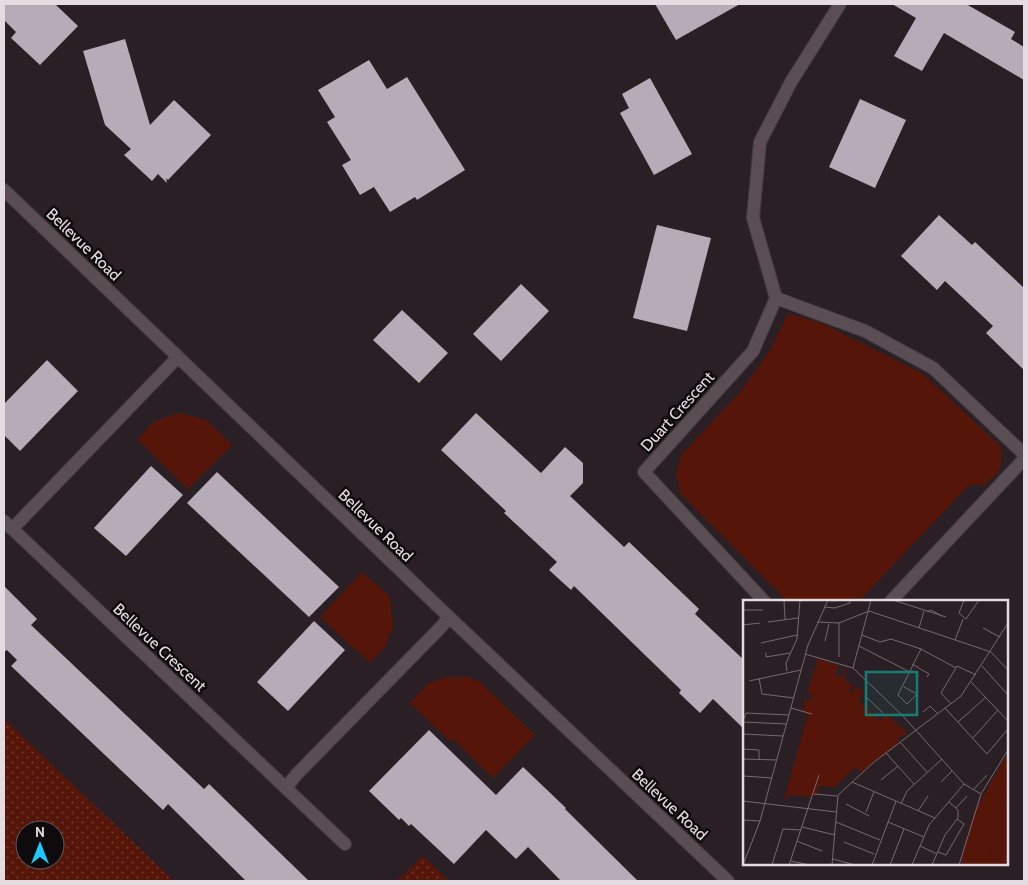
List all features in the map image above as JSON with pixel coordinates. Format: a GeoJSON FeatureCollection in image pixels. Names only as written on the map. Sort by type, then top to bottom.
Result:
{"type":"FeatureCollection","features":[{"type":"Feature","properties":{"kind":"street"},"geometry":{"type":"LineString","coordinates":[[840,4],[791,82],[760,142],[753,218],[776,298],[865,331],[933,368],[1024,454]]}},
{"type":"Feature","properties":{"kind":"street","name":"Bellevue Road"},"geometry":{"type":"LineString","coordinates":[[4,190],[449,617],[728,881]]}},
{"type":"Feature","properties":{"kind":"street","name":"Duart Crescent"},"geometry":{"type":"LineString","coordinates":[[763,600],[644,472],[753,351],[776,298]]}},
{"type":"Feature","properties":{"kind":"street","name":"Bellevue Crescent"},"geometry":{"type":"LineString","coordinates":[[178,357],[8,525],[345,844]]}},
{"type":"Feature","properties":{"kind":"street"},"geometry":{"type":"LineString","coordinates":[[892,600],[1024,459]]}},
{"type":"Feature","properties":{"kind":"street"},"geometry":{"type":"LineString","coordinates":[[286,788],[296,774],[449,617]]}},
{"type":"Feature","properties":{"kind":"shaded area"},"geometry":{"type":"Polygon","coordinates":[[[788,314],[819,322],[923,374],[1001,447],[1001,465],[994,477],[984,485],[969,485],[860,600],[786,600],[680,493],[676,473],[682,454],[741,391],[769,352],[788,314]]]}},
{"type":"Feature","properties":{"kind":"shaded area"},"geometry":{"type":"Polygon","coordinates":[[[179,413],[206,420],[232,445],[188,489],[137,439],[155,421],[179,413]]]}},
{"type":"Feature","properties":{"kind":"shaded area"},"geometry":{"type":"Polygon","coordinates":[[[362,572],[390,597],[393,627],[385,647],[370,663],[320,617],[362,572]]]}},
{"type":"Feature","properties":{"kind":"shaded area"},"geometry":{"type":"Polygon","coordinates":[[[448,677],[468,677],[480,682],[535,735],[493,778],[453,739],[450,741],[410,703],[429,683],[448,677]]]}},
{"type":"Feature","properties":{"kind":"shaded area"},"geometry":{"type":"Polygon","coordinates":[[[4,719],[174,881],[4,881],[4,719]]]}},
{"type":"Feature","properties":{"kind":"shaded area"},"geometry":{"type":"Polygon","coordinates":[[[423,856],[449,881],[397,881],[423,856]]]}},
{"type":"Feature","properties":{"kind":"building"},"geometry":{"type":"Polygon","coordinates":[[[4,4],[55,4],[78,26],[40,65],[11,38],[16,32],[4,20],[4,4]]]}},
{"type":"Feature","properties":{"kind":"building"},"geometry":{"type":"Polygon","coordinates":[[[655,4],[740,4],[676,40],[655,4]]]}},
{"type":"Feature","properties":{"kind":"building"},"geometry":{"type":"Polygon","coordinates":[[[892,4],[966,4],[1015,32],[1011,39],[1024,47],[1024,80],[944,33],[922,71],[894,56],[916,18],[892,4]]]}},
{"type":"Feature","properties":{"kind":"building"},"geometry":{"type":"Polygon","coordinates":[[[125,39],[150,125],[174,100],[211,135],[168,180],[166,178],[167,183],[158,174],[152,181],[124,155],[131,149],[105,125],[83,51],[125,39]]]}},
{"type":"Feature","properties":{"kind":"building"},"geometry":{"type":"Polygon","coordinates":[[[369,60],[387,89],[407,77],[465,170],[417,200],[415,197],[390,212],[374,187],[360,195],[342,165],[351,160],[327,122],[335,117],[318,90],[369,60]]]}},
{"type":"Feature","properties":{"kind":"building"},"geometry":{"type":"Polygon","coordinates":[[[650,78],[692,154],[654,175],[620,113],[629,108],[622,94],[650,78]]]}},
{"type":"Feature","properties":{"kind":"building"},"geometry":{"type":"Polygon","coordinates":[[[860,99],[906,120],[875,188],[829,167],[860,99]]]}},
{"type":"Feature","properties":{"kind":"building"},"geometry":{"type":"Polygon","coordinates":[[[939,215],[972,245],[975,242],[1024,288],[1024,370],[986,333],[993,326],[945,281],[937,290],[901,256],[939,215]]]}},
{"type":"Feature","properties":{"kind":"building"},"geometry":{"type":"Polygon","coordinates":[[[657,225],[711,238],[687,331],[633,318],[657,225]]]}},
{"type":"Feature","properties":{"kind":"building"},"geometry":{"type":"Polygon","coordinates":[[[521,284],[549,311],[501,361],[473,334],[521,284]]]}},
{"type":"Feature","properties":{"kind":"building"},"geometry":{"type":"Polygon","coordinates":[[[402,310],[448,353],[419,383],[373,340],[402,310]]]}},
{"type":"Feature","properties":{"kind":"building"},"geometry":{"type":"Polygon","coordinates":[[[47,360],[78,391],[20,451],[4,435],[4,404],[47,360]]]}},
{"type":"Feature","properties":{"kind":"building"},"geometry":{"type":"Polygon","coordinates":[[[476,413],[541,473],[565,447],[583,463],[583,483],[570,496],[624,547],[629,542],[699,609],[695,614],[743,659],[743,728],[713,699],[700,713],[679,693],[681,690],[574,586],[571,590],[549,570],[557,562],[504,513],[506,511],[441,450],[476,413]]]}},
{"type":"Feature","properties":{"kind":"building"},"geometry":{"type":"Polygon","coordinates":[[[151,466],[183,495],[126,556],[94,528],[151,466]]]}},
{"type":"Feature","properties":{"kind":"building"},"geometry":{"type":"Polygon","coordinates":[[[217,472],[339,587],[309,617],[187,503],[217,472]]]}},
{"type":"Feature","properties":{"kind":"building"},"geometry":{"type":"Polygon","coordinates":[[[4,586],[37,619],[31,625],[204,789],[209,784],[309,881],[246,881],[168,804],[163,810],[11,666],[17,660],[7,650],[4,652],[4,586]]]}},
{"type":"Feature","properties":{"kind":"building"},"geometry":{"type":"Polygon","coordinates":[[[314,621],[345,650],[288,711],[257,682],[314,621]]]}},
{"type":"Feature","properties":{"kind":"building"},"geometry":{"type":"Polygon","coordinates":[[[429,730],[496,795],[523,767],[638,881],[561,881],[528,847],[516,859],[486,830],[454,864],[411,824],[409,826],[401,818],[399,820],[369,791],[429,730]]]}}]}
